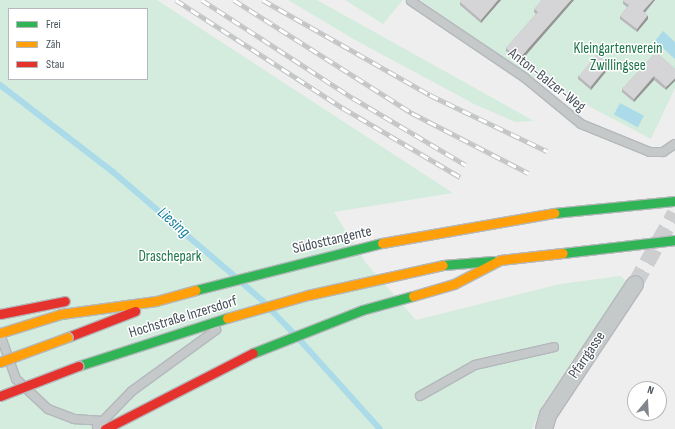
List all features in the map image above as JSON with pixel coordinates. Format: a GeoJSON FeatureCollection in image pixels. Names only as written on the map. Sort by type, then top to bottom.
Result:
{"type":"FeatureCollection","features":[{"type":"Feature","properties":{"kind":"highway","name":"Südosttangente"},"geometry":{"type":"LineString","coordinates":[[0,333],[61,314],[156,301],[357,248],[508,218],[675,201]]}},
{"type":"Feature","properties":{"kind":"highway"},"geometry":{"type":"LineString","coordinates":[[105,429],[266,346],[398,299],[454,284],[500,260],[675,240]]}},
{"type":"Feature","properties":{"kind":"highway","name":"Hochstraße Inzersdorf"},"geometry":{"type":"LineString","coordinates":[[0,396],[170,334],[379,278],[449,264],[500,260]]}},
{"type":"Feature","properties":{"kind":"highway"},"geometry":{"type":"LineString","coordinates":[[0,314],[56,301],[156,301]]}},
{"type":"Feature","properties":{"kind":"highway","name":"Hochstraße Inzersdorf"},"geometry":{"type":"LineString","coordinates":[[0,362],[103,325],[156,301]]}},
{"type":"Feature","properties":{"kind":"street","name":"Pfarrgasse"},"geometry":{"type":"LineString","coordinates":[[544,429],[548,415],[635,284]]}},
{"type":"Feature","properties":{"kind":"lane","name":"Anton-Balzer-Weg"},"geometry":{"type":"LineString","coordinates":[[411,1],[525,78],[581,124],[650,152],[663,152],[675,144]]}},
{"type":"Feature","properties":{"kind":"lane"},"geometry":{"type":"LineString","coordinates":[[95,429],[100,421],[132,391],[216,330]]}},
{"type":"Feature","properties":{"kind":"lane"},"geometry":{"type":"LineString","coordinates":[[0,333],[16,379],[48,409],[74,419],[100,421]]}},
{"type":"Feature","properties":{"kind":"lane"},"geometry":{"type":"LineString","coordinates":[[420,396],[475,365],[554,347]]}},
{"type":"Feature","properties":{"kind":"green space","name":"Draschepark"},"geometry":{"type":"Polygon","coordinates":[[[0,0],[157,0],[453,193],[334,212],[366,263],[416,320],[560,284],[620,276],[627,281],[544,403],[532,429],[0,429],[0,0]]]}},
{"type":"Feature","properties":{"kind":"green space"},"geometry":{"type":"Polygon","coordinates":[[[288,0],[317,0],[534,121],[515,122],[474,104],[357,41],[288,0]]]}},
{"type":"Feature","properties":{"kind":"green space"},"geometry":{"type":"Polygon","coordinates":[[[345,0],[403,0],[383,24],[345,0]]]}},
{"type":"Feature","properties":{"kind":"green space","name":"Kleingartenverein Zwillingsee"},"geometry":{"type":"Polygon","coordinates":[[[420,0],[675,0],[675,88],[651,139],[528,74],[420,0]]]}},
{"type":"Feature","properties":{"kind":"water"},"geometry":{"type":"Polygon","coordinates":[[[663,31],[675,42],[675,59],[655,41],[663,31]]]}},
{"type":"Feature","properties":{"kind":"water"},"geometry":{"type":"Polygon","coordinates":[[[620,103],[644,116],[638,127],[614,114],[620,103]]]}},
{"type":"Feature","properties":{"kind":"building"},"geometry":{"type":"Polygon","coordinates":[[[461,0],[498,0],[481,20],[460,2],[461,0]]]}},
{"type":"Feature","properties":{"kind":"building"},"geometry":{"type":"Polygon","coordinates":[[[541,0],[571,0],[519,59],[506,48],[538,12],[534,9],[541,0]]]}},
{"type":"Feature","properties":{"kind":"building"},"geometry":{"type":"Polygon","coordinates":[[[653,0],[643,11],[648,15],[637,29],[620,16],[629,5],[623,1],[653,0]]]}},
{"type":"Feature","properties":{"kind":"building"},"geometry":{"type":"Polygon","coordinates":[[[656,52],[675,69],[675,78],[666,87],[654,76],[634,99],[622,89],[656,52]]]}},
{"type":"Feature","properties":{"kind":"building"},"geometry":{"type":"Polygon","coordinates":[[[597,54],[609,64],[591,86],[578,76],[597,54]]]}},
{"type":"Feature","properties":{"kind":"waterway","name":"Liesing"},"geometry":{"type":"LineString","coordinates":[[0,85],[113,172],[233,275]]}},
{"type":"Feature","properties":{"kind":"waterway","name":"Liesing"},"geometry":{"type":"LineString","coordinates":[[241,282],[264,302]]}},
{"type":"Feature","properties":{"kind":"waterway","name":"Liesing"},"geometry":{"type":"LineString","coordinates":[[272,311],[292,332]]}},
{"type":"Feature","properties":{"kind":"waterway","name":"Liesing"},"geometry":{"type":"LineString","coordinates":[[298,338],[380,429]]}},
{"type":"Feature","properties":{"kind":"tunnel"},"geometry":{"type":"LineString","coordinates":[[635,284],[675,213]]}},
{"type":"Feature","properties":{"kind":"railway"},"geometry":{"type":"LineString","coordinates":[[176,0],[343,108],[460,177]]}},
{"type":"Feature","properties":{"kind":"railway"},"geometry":{"type":"LineString","coordinates":[[202,0],[353,98],[466,165]]}},
{"type":"Feature","properties":{"kind":"railway"},"geometry":{"type":"LineString","coordinates":[[234,0],[412,113],[528,173]]}},
{"type":"Feature","properties":{"kind":"railway"},"geometry":{"type":"LineString","coordinates":[[263,0],[430,95],[547,151]]}},
{"type":"Feature","properties":{"kind":"traffic: fast"},"geometry":{"type":"LineString","coordinates":[[554,213],[675,201]]}},
{"type":"Feature","properties":{"kind":"traffic: fast"},"geometry":{"type":"LineString","coordinates":[[563,253],[675,240]]}},
{"type":"Feature","properties":{"kind":"traffic: fast"},"geometry":{"type":"LineString","coordinates":[[196,290],[382,243]]}},
{"type":"Feature","properties":{"kind":"traffic: fast"},"geometry":{"type":"LineString","coordinates":[[443,265],[493,261]]}},
{"type":"Feature","properties":{"kind":"traffic: fast"},"geometry":{"type":"LineString","coordinates":[[253,353],[362,310],[413,296]]}},
{"type":"Feature","properties":{"kind":"traffic: fast"},"geometry":{"type":"LineString","coordinates":[[78,366],[227,318]]}},
{"type":"Feature","properties":{"kind":"traffic: slow"},"geometry":{"type":"LineString","coordinates":[[382,243],[554,213]]}},
{"type":"Feature","properties":{"kind":"traffic: slow"},"geometry":{"type":"LineString","coordinates":[[413,296],[454,284],[500,260],[563,253]]}},
{"type":"Feature","properties":{"kind":"traffic: slow"},"geometry":{"type":"LineString","coordinates":[[227,318],[308,295],[443,265]]}},
{"type":"Feature","properties":{"kind":"traffic: slow"},"geometry":{"type":"LineString","coordinates":[[0,333],[61,314],[156,301],[196,290]]}},
{"type":"Feature","properties":{"kind":"traffic: slow"},"geometry":{"type":"LineString","coordinates":[[0,362],[68,337]]}},
{"type":"Feature","properties":{"kind":"traffic: jam"},"geometry":{"type":"LineString","coordinates":[[0,314],[65,301]]}},
{"type":"Feature","properties":{"kind":"traffic: jam"},"geometry":{"type":"LineString","coordinates":[[68,337],[135,311]]}},
{"type":"Feature","properties":{"kind":"traffic: jam"},"geometry":{"type":"LineString","coordinates":[[105,429],[253,353]]}},
{"type":"Feature","properties":{"kind":"traffic: jam"},"geometry":{"type":"LineString","coordinates":[[0,396],[78,366]]}}]}
